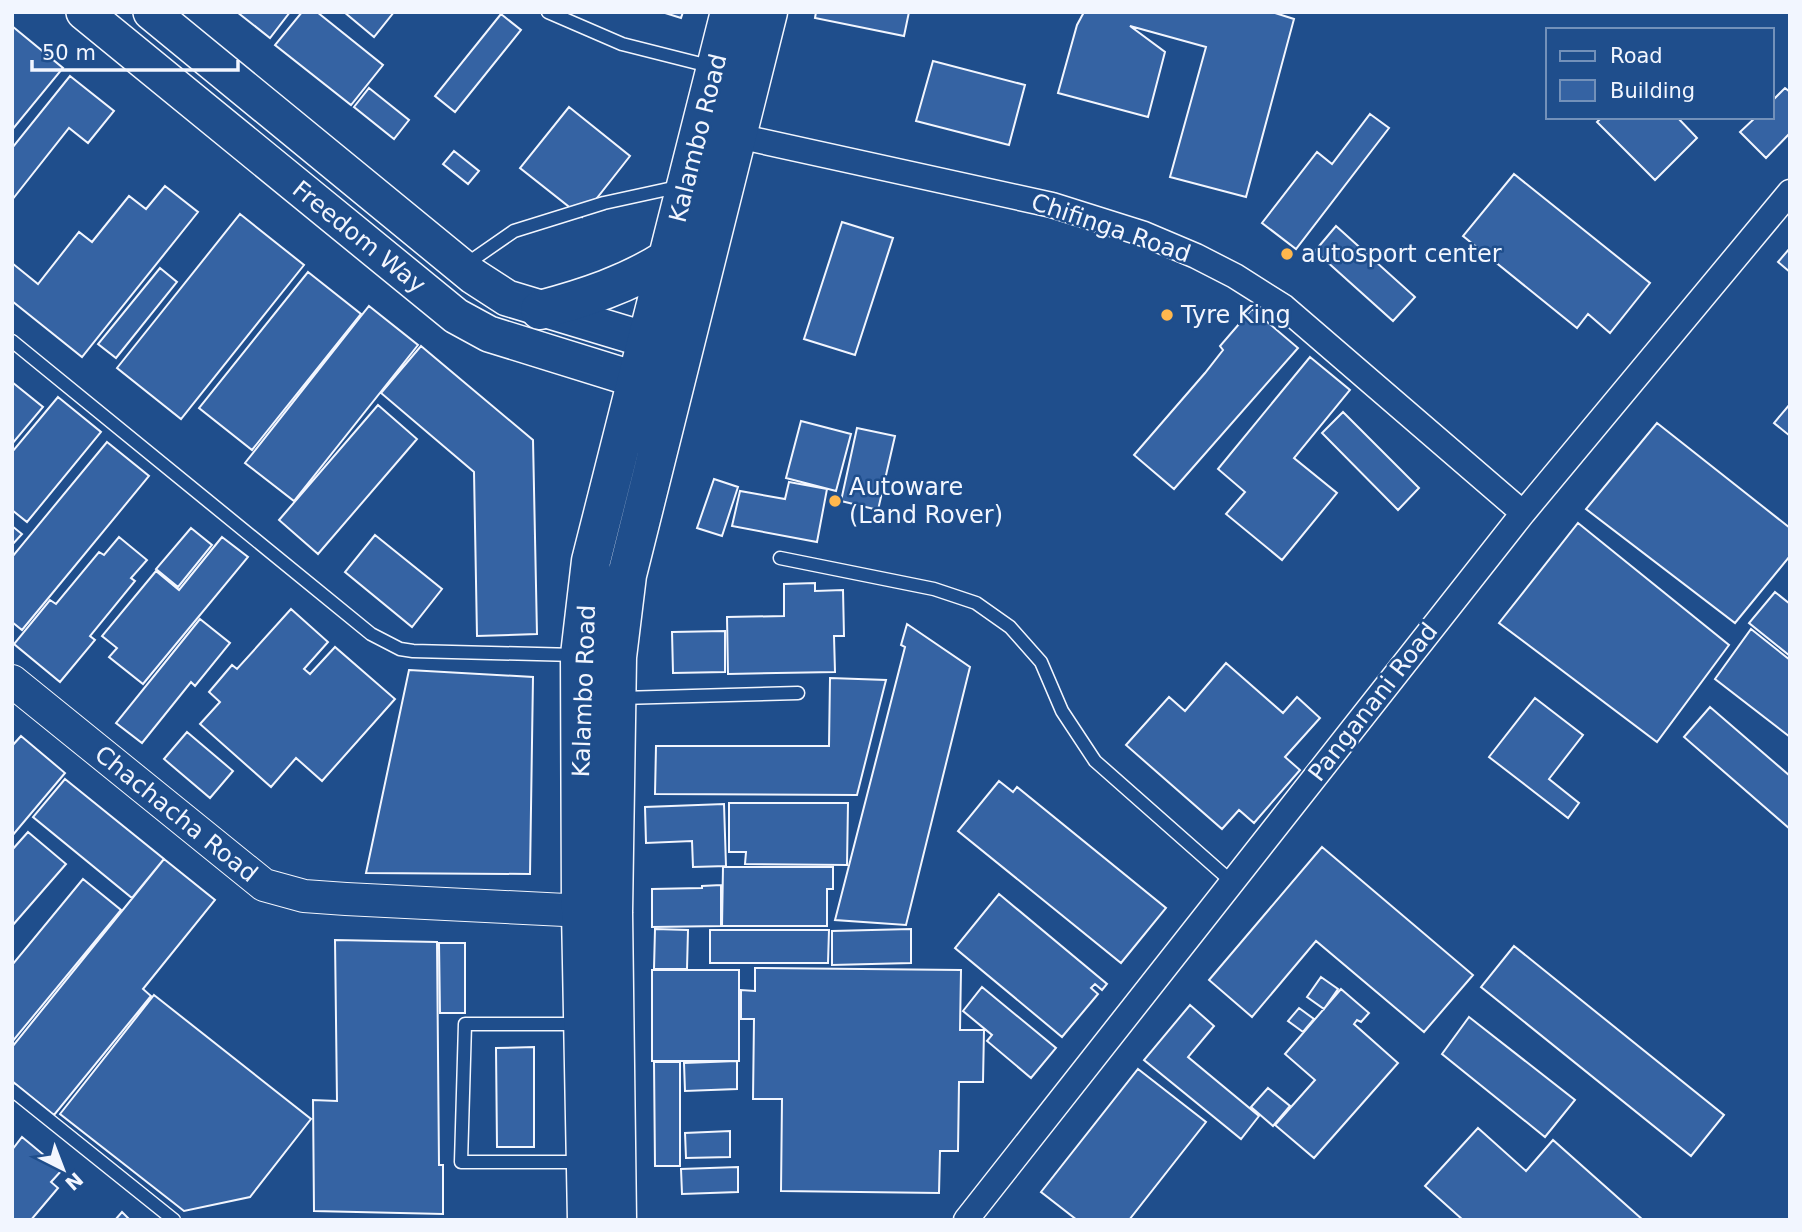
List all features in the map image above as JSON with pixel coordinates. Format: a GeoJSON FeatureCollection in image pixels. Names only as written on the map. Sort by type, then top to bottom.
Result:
{"type":"FeatureCollection","features":[{"type":"Feature","properties":{"kind":"main road","name":"Freedom Way"},"geometry":{"type":"LineString","coordinates":[[84,12],[456,316],[489,334],[673,391]]}},
{"type":"Feature","properties":{"kind":"main road","name":"Freedom Way"},"geometry":{"type":"LineString","coordinates":[[151,12],[462,267],[507,298],[540,310],[684,350]]}},
{"type":"Feature","properties":{"kind":"main road","name":"Kalambo Road"},"geometry":{"type":"LineString","coordinates":[[587,1220],[583,1024],[597,912],[617,698],[598,656],[627,575],[684,350],[719,132],[716,68],[730,12]]}},
{"type":"Feature","properties":{"kind":"main road","name":"Kalambo Road"},"geometry":{"type":"LineString","coordinates":[[617,1220],[597,912],[598,656],[591,561],[686,185],[719,132],[768,12]]}},
{"type":"Feature","properties":{"kind":"main road"},"geometry":{"type":"LineString","coordinates":[[540,310],[643,275],[667,259]]}},
{"type":"Feature","properties":{"kind":"street","name":"Chifinga Road"},"geometry":{"type":"LineString","coordinates":[[719,132],[1052,205],[1144,234],[1196,256],[1235,276],[1284,307],[1523,513]]}},
{"type":"Feature","properties":{"kind":"street","name":"Panganani Road"},"geometry":{"type":"LineString","coordinates":[[966,1220],[1523,513],[1790,192]]}},
{"type":"Feature","properties":{"kind":"street","name":"Chachacha Road"},"geometry":{"type":"LineString","coordinates":[[12,681],[264,885],[304,896],[597,912]]}},
{"type":"Feature","properties":{"kind":"lane"},"geometry":{"type":"LineString","coordinates":[[548,12],[622,44],[716,68]]}},
{"type":"Feature","properties":{"kind":"lane"},"geometry":{"type":"LineString","coordinates":[[462,267],[514,231],[604,204],[686,185]]}},
{"type":"Feature","properties":{"kind":"lane"},"geometry":{"type":"LineString","coordinates":[[12,341],[371,634],[400,649],[598,656]]}},
{"type":"Feature","properties":{"kind":"lane"},"geometry":{"type":"LineString","coordinates":[[780,558],[934,589],[976,603],[1010,627],[1041,662],[1062,711],[1095,761],[1232,881]]}},
{"type":"Feature","properties":{"kind":"lane"},"geometry":{"type":"LineString","coordinates":[[617,698],[798,693]]}},
{"type":"Feature","properties":{"kind":"lane"},"geometry":{"type":"LineString","coordinates":[[583,1024],[465,1024],[461,1162],[586,1162]]}},
{"type":"Feature","properties":{"kind":"lane"},"geometry":{"type":"LineString","coordinates":[[12,1090],[174,1220]]}},
{"type":"Feature","properties":{"kind":"building"},"geometry":{"type":"Polygon","coordinates":[[[237,12],[290,12],[270,38],[237,12]]]}},
{"type":"Feature","properties":{"kind":"building"},"geometry":{"type":"Polygon","coordinates":[[[302,12],[317,12],[383,65],[351,105],[275,45],[302,12]]]}},
{"type":"Feature","properties":{"kind":"building"},"geometry":{"type":"Polygon","coordinates":[[[344,12],[394,12],[374,37],[344,12]]]}},
{"type":"Feature","properties":{"kind":"building"},"geometry":{"type":"Polygon","coordinates":[[[662,12],[683,12],[681,18],[662,12]]]}},
{"type":"Feature","properties":{"kind":"building"},"geometry":{"type":"Polygon","coordinates":[[[816,12],[909,12],[904,36],[815,18],[816,12]]]}},
{"type":"Feature","properties":{"kind":"building"},"geometry":{"type":"Polygon","coordinates":[[[1084,12],[1272,12],[1294,19],[1246,197],[1170,177],[1206,47],[1130,26],[1165,52],[1148,117],[1058,93],[1077,25],[1084,12]]]}},
{"type":"Feature","properties":{"kind":"building"},"geometry":{"type":"Polygon","coordinates":[[[501,14],[521,30],[455,112],[435,96],[501,14]]]}},
{"type":"Feature","properties":{"kind":"building"},"geometry":{"type":"Polygon","coordinates":[[[12,26],[63,68],[12,130],[12,26]]]}},
{"type":"Feature","properties":{"kind":"building"},"geometry":{"type":"Polygon","coordinates":[[[933,61],[1025,85],[1009,145],[916,121],[933,61]]]}},
{"type":"Feature","properties":{"kind":"building"},"geometry":{"type":"Polygon","coordinates":[[[70,76],[114,111],[88,143],[69,128],[12,200],[12,148],[70,76]]]}},
{"type":"Feature","properties":{"kind":"building"},"geometry":{"type":"Polygon","coordinates":[[[369,88],[409,120],[394,139],[354,107],[369,88]]]}},
{"type":"Feature","properties":{"kind":"building"},"geometry":{"type":"Polygon","coordinates":[[[1785,88],[1790,92],[1790,133],[1766,158],[1740,132],[1754,119],[1774,119],[1774,99],[1785,88]]]}},
{"type":"Feature","properties":{"kind":"building"},"geometry":{"type":"Polygon","coordinates":[[[569,107],[630,156],[582,217],[520,168],[569,107]]]}},
{"type":"Feature","properties":{"kind":"building"},"geometry":{"type":"Polygon","coordinates":[[[1370,114],[1389,128],[1296,249],[1262,223],[1317,152],[1332,164],[1370,114]]]}},
{"type":"Feature","properties":{"kind":"building"},"geometry":{"type":"Polygon","coordinates":[[[1600,119],[1679,119],[1697,138],[1655,180],[1597,122],[1600,119]]]}},
{"type":"Feature","properties":{"kind":"building"},"geometry":{"type":"Polygon","coordinates":[[[454,151],[479,171],[468,184],[443,164],[454,151]]]}},
{"type":"Feature","properties":{"kind":"building"},"geometry":{"type":"Polygon","coordinates":[[[1514,174],[1650,283],[1610,333],[1588,314],[1577,328],[1463,236],[1514,174]]]}},
{"type":"Feature","properties":{"kind":"building"},"geometry":{"type":"Polygon","coordinates":[[[165,186],[198,212],[82,357],[12,301],[12,263],[38,284],[79,232],[92,242],[129,196],[146,209],[165,186]]]}},
{"type":"Feature","properties":{"kind":"building"},"geometry":{"type":"Polygon","coordinates":[[[240,214],[304,265],[181,419],[117,368],[240,214]]]}},
{"type":"Feature","properties":{"kind":"building"},"geometry":{"type":"Polygon","coordinates":[[[842,222],[893,238],[855,355],[804,339],[842,222]]]}},
{"type":"Feature","properties":{"kind":"building"},"geometry":{"type":"Polygon","coordinates":[[[1336,226],[1415,297],[1393,321],[1315,251],[1336,226]]]}},
{"type":"Feature","properties":{"kind":"building"},"geometry":{"type":"Polygon","coordinates":[[[1790,248],[1790,272],[1778,262],[1790,248]]]}},
{"type":"Feature","properties":{"kind":"building"},"geometry":{"type":"Polygon","coordinates":[[[160,268],[177,282],[116,358],[98,344],[160,268]]]}},
{"type":"Feature","properties":{"kind":"building"},"geometry":{"type":"Polygon","coordinates":[[[308,272],[361,314],[252,450],[199,408],[308,272]]]}},
{"type":"Feature","properties":{"kind":"building"},"geometry":{"type":"Polygon","coordinates":[[[369,306],[418,345],[294,501],[245,463],[369,306]]]}},
{"type":"Feature","properties":{"kind":"building"},"geometry":{"type":"Polygon","coordinates":[[[1252,309],[1298,348],[1174,489],[1134,455],[1205,373],[1223,350],[1220,346],[1252,309]]]}},
{"type":"Feature","properties":{"kind":"building"},"geometry":{"type":"Polygon","coordinates":[[[421,346],[533,440],[537,634],[477,636],[474,472],[381,393],[421,346]]]}},
{"type":"Feature","properties":{"kind":"building"},"geometry":{"type":"Polygon","coordinates":[[[1310,357],[1350,390],[1294,458],[1337,493],[1282,560],[1226,514],[1245,492],[1218,469],[1310,357]]]}},
{"type":"Feature","properties":{"kind":"building"},"geometry":{"type":"Polygon","coordinates":[[[12,382],[43,407],[12,444],[12,382]]]}},
{"type":"Feature","properties":{"kind":"building"},"geometry":{"type":"Polygon","coordinates":[[[58,397],[101,432],[27,522],[12,510],[12,452],[58,397]]]}},
{"type":"Feature","properties":{"kind":"building"},"geometry":{"type":"Polygon","coordinates":[[[1790,404],[1790,436],[1774,423],[1790,404]]]}},
{"type":"Feature","properties":{"kind":"building"},"geometry":{"type":"Polygon","coordinates":[[[378,405],[417,439],[318,554],[279,520],[378,405]]]}},
{"type":"Feature","properties":{"kind":"building"},"geometry":{"type":"Polygon","coordinates":[[[1343,412],[1419,488],[1398,510],[1322,433],[1343,412]]]}},
{"type":"Feature","properties":{"kind":"building"},"geometry":{"type":"Polygon","coordinates":[[[801,421],[851,434],[836,491],[786,478],[801,421]]]}},
{"type":"Feature","properties":{"kind":"building"},"geometry":{"type":"Polygon","coordinates":[[[1657,423],[1790,528],[1790,556],[1735,623],[1586,509],[1657,423]]]}},
{"type":"Feature","properties":{"kind":"building"},"geometry":{"type":"Polygon","coordinates":[[[857,428],[895,436],[878,510],[841,501],[857,428]]]}},
{"type":"Feature","properties":{"kind":"building"},"geometry":{"type":"Polygon","coordinates":[[[107,442],[149,476],[22,630],[12,622],[12,557],[107,442]]]}},
{"type":"Feature","properties":{"kind":"building"},"geometry":{"type":"Polygon","coordinates":[[[714,479],[738,487],[722,536],[697,528],[714,479]]]}},
{"type":"Feature","properties":{"kind":"building"},"geometry":{"type":"Polygon","coordinates":[[[789,482],[827,489],[817,542],[732,526],[740,491],[785,499],[789,482]]]}},
{"type":"Feature","properties":{"kind":"building"},"geometry":{"type":"Polygon","coordinates":[[[1578,523],[1729,645],[1657,742],[1499,623],[1578,523]]]}},
{"type":"Feature","properties":{"kind":"building"},"geometry":{"type":"Polygon","coordinates":[[[12,526],[22,534],[12,545],[12,526]]]}},
{"type":"Feature","properties":{"kind":"building"},"geometry":{"type":"Polygon","coordinates":[[[191,528],[212,545],[178,587],[156,569],[191,528]]]}},
{"type":"Feature","properties":{"kind":"building"},"geometry":{"type":"Polygon","coordinates":[[[375,535],[442,589],[412,627],[345,572],[375,535]]]}},
{"type":"Feature","properties":{"kind":"building"},"geometry":{"type":"Polygon","coordinates":[[[119,537],[147,560],[131,578],[135,581],[90,636],[95,640],[60,682],[14,644],[50,600],[56,604],[99,552],[104,555],[119,537]]]}},
{"type":"Feature","properties":{"kind":"building"},"geometry":{"type":"Polygon","coordinates":[[[222,537],[248,557],[143,684],[109,657],[117,648],[102,636],[156,571],[179,590],[222,537]]]}},
{"type":"Feature","properties":{"kind":"building"},"geometry":{"type":"Polygon","coordinates":[[[815,583],[815,591],[843,590],[844,636],[834,636],[835,672],[728,674],[727,617],[784,616],[784,584],[815,583]]]}},
{"type":"Feature","properties":{"kind":"building"},"geometry":{"type":"Polygon","coordinates":[[[1775,592],[1790,604],[1790,656],[1749,623],[1775,592]]]}},
{"type":"Feature","properties":{"kind":"building"},"geometry":{"type":"Polygon","coordinates":[[[291,609],[328,642],[304,669],[310,674],[335,647],[395,699],[322,781],[296,758],[271,787],[200,724],[220,702],[209,692],[232,665],[237,669],[291,609]]]}},
{"type":"Feature","properties":{"kind":"building"},"geometry":{"type":"Polygon","coordinates":[[[200,619],[230,643],[195,686],[191,682],[142,743],[116,723],[200,619]]]}},
{"type":"Feature","properties":{"kind":"building"},"geometry":{"type":"Polygon","coordinates":[[[907,624],[970,667],[906,925],[835,920],[905,647],[901,645],[907,624]]]}},
{"type":"Feature","properties":{"kind":"building"},"geometry":{"type":"Polygon","coordinates":[[[1751,629],[1790,660],[1790,737],[1715,679],[1751,629]]]}},
{"type":"Feature","properties":{"kind":"building"},"geometry":{"type":"Polygon","coordinates":[[[725,631],[725,672],[673,673],[672,632],[725,631]]]}},
{"type":"Feature","properties":{"kind":"building"},"geometry":{"type":"Polygon","coordinates":[[[1226,663],[1283,713],[1297,697],[1320,718],[1285,757],[1300,770],[1254,823],[1239,810],[1222,829],[1126,745],[1169,697],[1185,711],[1226,663]]]}},
{"type":"Feature","properties":{"kind":"building"},"geometry":{"type":"Polygon","coordinates":[[[409,670],[533,677],[530,874],[366,873],[409,670]]]}},
{"type":"Feature","properties":{"kind":"building"},"geometry":{"type":"Polygon","coordinates":[[[830,678],[886,680],[857,795],[655,794],[656,746],[829,746],[830,678]]]}},
{"type":"Feature","properties":{"kind":"building"},"geometry":{"type":"Polygon","coordinates":[[[1535,698],[1583,735],[1549,779],[1579,803],[1568,818],[1489,757],[1535,698]]]}},
{"type":"Feature","properties":{"kind":"building"},"geometry":{"type":"Polygon","coordinates":[[[1710,707],[1790,776],[1790,829],[1684,737],[1710,707]]]}},
{"type":"Feature","properties":{"kind":"building"},"geometry":{"type":"Polygon","coordinates":[[[187,732],[233,771],[210,798],[164,759],[187,732]]]}},
{"type":"Feature","properties":{"kind":"building"},"geometry":{"type":"Polygon","coordinates":[[[21,736],[65,773],[12,836],[12,746],[21,736]]]}},
{"type":"Feature","properties":{"kind":"building"},"geometry":{"type":"Polygon","coordinates":[[[65,779],[164,859],[132,898],[33,817],[65,779]]]}},
{"type":"Feature","properties":{"kind":"building"},"geometry":{"type":"Polygon","coordinates":[[[999,781],[1013,792],[1017,787],[1166,908],[1121,963],[958,831],[999,781]]]}},
{"type":"Feature","properties":{"kind":"building"},"geometry":{"type":"Polygon","coordinates":[[[729,803],[848,803],[847,865],[745,864],[746,852],[729,852],[729,803]]]}},
{"type":"Feature","properties":{"kind":"building"},"geometry":{"type":"Polygon","coordinates":[[[724,804],[726,866],[693,867],[692,841],[646,843],[645,807],[724,804]]]}},
{"type":"Feature","properties":{"kind":"building"},"geometry":{"type":"Polygon","coordinates":[[[28,832],[66,864],[12,926],[12,850],[28,832]]]}},
{"type":"Feature","properties":{"kind":"building"},"geometry":{"type":"Polygon","coordinates":[[[1322,847],[1473,975],[1424,1032],[1316,941],[1252,1017],[1209,980],[1322,847]]]}},
{"type":"Feature","properties":{"kind":"building"},"geometry":{"type":"Polygon","coordinates":[[[164,859],[215,900],[143,989],[151,996],[54,1115],[12,1081],[12,1047],[164,859]]]}},
{"type":"Feature","properties":{"kind":"building"},"geometry":{"type":"Polygon","coordinates":[[[723,867],[833,867],[833,889],[827,889],[827,926],[722,926],[723,867]]]}},
{"type":"Feature","properties":{"kind":"building"},"geometry":{"type":"Polygon","coordinates":[[[83,879],[121,910],[12,1042],[12,965],[83,879]]]}},
{"type":"Feature","properties":{"kind":"building"},"geometry":{"type":"Polygon","coordinates":[[[721,885],[721,926],[652,927],[652,889],[721,885]]]}},
{"type":"Feature","properties":{"kind":"building"},"geometry":{"type":"Polygon","coordinates":[[[999,894],[1107,984],[1102,990],[1095,984],[1091,988],[1098,994],[1062,1037],[955,948],[999,894]]]}},
{"type":"Feature","properties":{"kind":"building"},"geometry":{"type":"Polygon","coordinates":[[[655,929],[688,930],[687,969],[654,969],[655,929]]]}},
{"type":"Feature","properties":{"kind":"building"},"geometry":{"type":"Polygon","coordinates":[[[911,929],[911,963],[832,965],[832,931],[911,929]]]}},
{"type":"Feature","properties":{"kind":"building"},"geometry":{"type":"Polygon","coordinates":[[[710,930],[829,930],[828,963],[710,963],[710,930]]]}},
{"type":"Feature","properties":{"kind":"building"},"geometry":{"type":"Polygon","coordinates":[[[335,940],[437,942],[439,1165],[443,1165],[443,1214],[314,1211],[313,1100],[337,1101],[335,940]]]}},
{"type":"Feature","properties":{"kind":"building"},"geometry":{"type":"Polygon","coordinates":[[[439,943],[465,943],[465,1013],[440,1013],[439,943]]]}},
{"type":"Feature","properties":{"kind":"building"},"geometry":{"type":"Polygon","coordinates":[[[1514,946],[1724,1115],[1691,1156],[1481,987],[1514,946]]]}},
{"type":"Feature","properties":{"kind":"building"},"geometry":{"type":"Polygon","coordinates":[[[755,968],[961,970],[960,1030],[984,1030],[983,1082],[959,1082],[958,1151],[940,1151],[939,1193],[781,1191],[782,1099],[753,1099],[754,1019],[741,1019],[741,990],[755,991],[755,968]]]}},
{"type":"Feature","properties":{"kind":"building"},"geometry":{"type":"Polygon","coordinates":[[[652,970],[739,970],[739,1061],[652,1061],[652,970]]]}},
{"type":"Feature","properties":{"kind":"building"},"geometry":{"type":"Polygon","coordinates":[[[1321,977],[1338,989],[1324,1009],[1307,997],[1321,977]]]}},
{"type":"Feature","properties":{"kind":"building"},"geometry":{"type":"Polygon","coordinates":[[[982,987],[1056,1048],[1031,1078],[987,1041],[992,1035],[963,1011],[982,987]]]}},
{"type":"Feature","properties":{"kind":"building"},"geometry":{"type":"Polygon","coordinates":[[[1341,989],[1369,1013],[1361,1022],[1357,1020],[1354,1024],[1398,1063],[1314,1158],[1275,1125],[1315,1080],[1285,1054],[1341,989]]]}},
{"type":"Feature","properties":{"kind":"building"},"geometry":{"type":"Polygon","coordinates":[[[154,995],[311,1119],[250,1197],[184,1211],[60,1114],[154,995]]]}},
{"type":"Feature","properties":{"kind":"building"},"geometry":{"type":"Polygon","coordinates":[[[1190,1005],[1214,1026],[1188,1057],[1259,1116],[1241,1139],[1144,1060],[1190,1005]]]}},
{"type":"Feature","properties":{"kind":"building"},"geometry":{"type":"Polygon","coordinates":[[[1299,1008],[1314,1019],[1303,1032],[1288,1021],[1299,1008]]]}},
{"type":"Feature","properties":{"kind":"building"},"geometry":{"type":"Polygon","coordinates":[[[1469,1017],[1575,1100],[1545,1137],[1442,1054],[1469,1017]]]}},
{"type":"Feature","properties":{"kind":"building"},"geometry":{"type":"Polygon","coordinates":[[[534,1047],[534,1147],[497,1147],[496,1048],[534,1047]]]}},
{"type":"Feature","properties":{"kind":"building"},"geometry":{"type":"Polygon","coordinates":[[[737,1061],[737,1089],[685,1091],[684,1063],[737,1061]]]}},
{"type":"Feature","properties":{"kind":"building"},"geometry":{"type":"Polygon","coordinates":[[[654,1062],[680,1062],[680,1166],[655,1166],[654,1062]]]}},
{"type":"Feature","properties":{"kind":"building"},"geometry":{"type":"Polygon","coordinates":[[[1138,1069],[1206,1122],[1129,1220],[1077,1220],[1041,1192],[1138,1069]]]}},
{"type":"Feature","properties":{"kind":"building"},"geometry":{"type":"Polygon","coordinates":[[[1268,1088],[1290,1106],[1273,1126],[1251,1107],[1268,1088]]]}},
{"type":"Feature","properties":{"kind":"building"},"geometry":{"type":"Polygon","coordinates":[[[1478,1128],[1526,1171],[1553,1140],[1643,1220],[1463,1220],[1425,1186],[1478,1128]]]}},
{"type":"Feature","properties":{"kind":"building"},"geometry":{"type":"Polygon","coordinates":[[[730,1131],[730,1157],[686,1158],[685,1133],[730,1131]]]}},
{"type":"Feature","properties":{"kind":"building"},"geometry":{"type":"Polygon","coordinates":[[[22,1137],[62,1170],[51,1182],[58,1188],[31,1220],[12,1220],[12,1150],[22,1137]]]}},
{"type":"Feature","properties":{"kind":"building"},"geometry":{"type":"Polygon","coordinates":[[[738,1167],[738,1192],[682,1194],[681,1169],[738,1167]]]}},
{"type":"Feature","properties":{"kind":"building"},"geometry":{"type":"Polygon","coordinates":[[[122,1212],[130,1220],[115,1220],[122,1212]]]}},
{"type":"Feature","properties":{"kind":"place","name":"autosport center"},"geometry":{"type":"Point","coordinates":[1287,254]}},
{"type":"Feature","properties":{"kind":"place","name":"Tyre King"},"geometry":{"type":"Point","coordinates":[1167,315]}},
{"type":"Feature","properties":{"kind":"place","name":"Autoware (Land Rover)"},"geometry":{"type":"Point","coordinates":[835,501]}}]}
